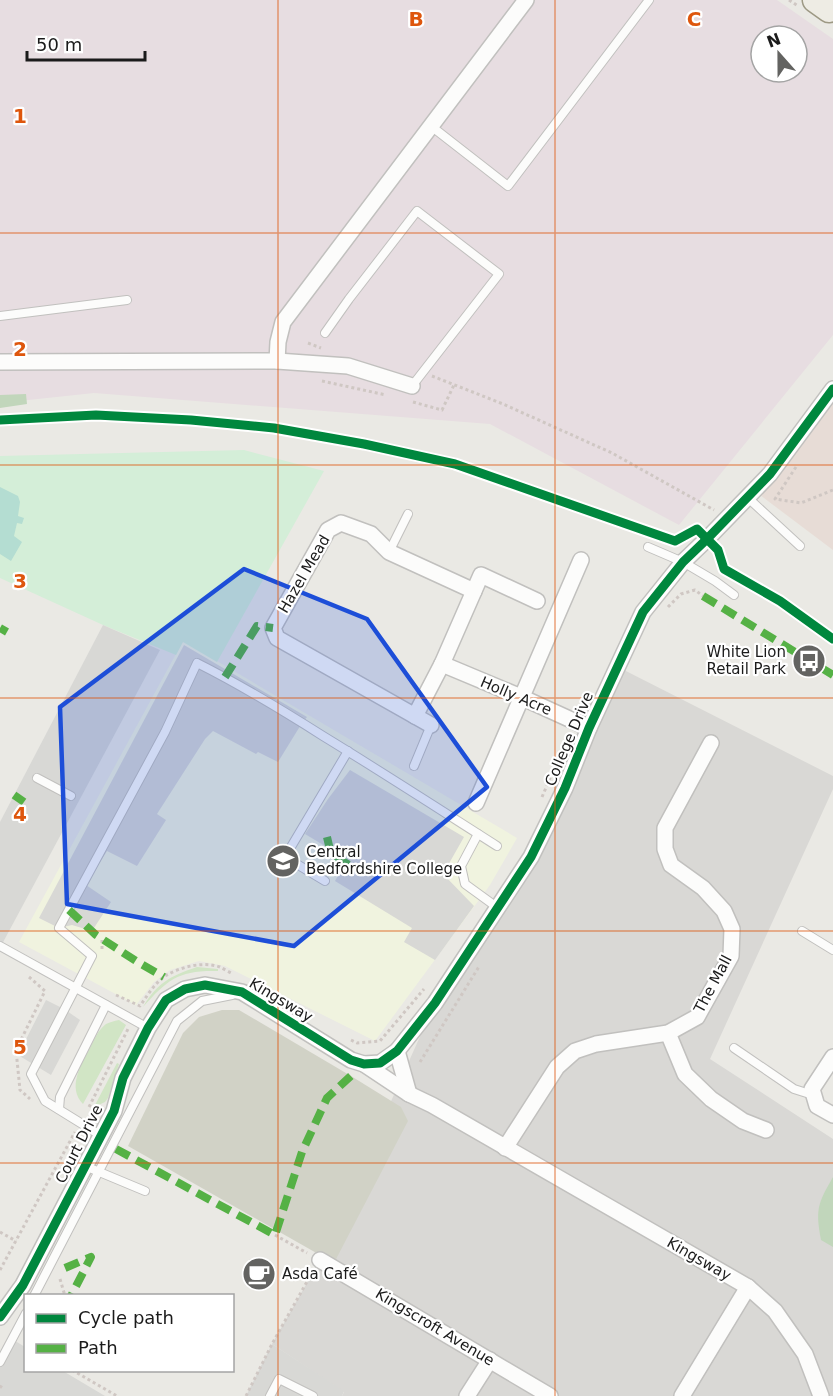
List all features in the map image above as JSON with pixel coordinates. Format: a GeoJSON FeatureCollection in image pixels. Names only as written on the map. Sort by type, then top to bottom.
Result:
{"type":"FeatureCollection","features":[{"type":"Feature","properties":{"kind":"street"},"geometry":{"type":"LineString","coordinates":[[277,361],[278,342],[284,322],[526,0]]}},
{"type":"Feature","properties":{"kind":"street"},"geometry":{"type":"LineString","coordinates":[[0,362],[277,361],[348,366],[411,393]]}},
{"type":"Feature","properties":{"kind":"street","name":"College Drive"},"geometry":{"type":"LineString","coordinates":[[364,1064],[380,1063],[397,1051],[435,1003],[531,857],[565,788],[589,728],[643,612],[682,562],[770,474],[833,389]]}},
{"type":"Feature","properties":{"kind":"street","name":"Hazel Mead"},"geometry":{"type":"LineString","coordinates":[[431,725],[277,638],[273,628],[328,530],[341,523],[371,534],[389,552],[474,591]]}},
{"type":"Feature","properties":{"kind":"street"},"geometry":{"type":"LineString","coordinates":[[476,803],[581,560]]}},
{"type":"Feature","properties":{"kind":"street"},"geometry":{"type":"LineString","coordinates":[[415,716],[442,664],[481,575],[537,601]]}},
{"type":"Feature","properties":{"kind":"street","name":"Holly Acre"},"geometry":{"type":"LineString","coordinates":[[442,664],[589,728]]}},
{"type":"Feature","properties":{"kind":"street","name":"The Mall"},"geometry":{"type":"LineString","coordinates":[[505,1148],[557,1066],[575,1051],[596,1044],[668,1033],[697,1017],[731,956],[732,929],[724,911],[703,888],[671,865],[665,849],[665,828],[711,742]]}},
{"type":"Feature","properties":{"kind":"street","name":"Kingsway"},"geometry":{"type":"LineString","coordinates":[[185,989],[205,985],[242,992],[351,1060],[364,1064],[409,1094],[432,1105],[748,1287],[775,1311],[806,1354],[821,1396]]}},
{"type":"Feature","properties":{"kind":"street","name":"Court Drive"},"geometry":{"type":"LineString","coordinates":[[0,1317],[23,1285],[92,1169],[100,1135],[114,1112],[123,1078],[148,1028],[166,1000],[185,989]]}},
{"type":"Feature","properties":{"kind":"street"},"geometry":{"type":"LineString","coordinates":[[668,1033],[685,1074],[711,1100],[743,1121],[766,1130]]}},
{"type":"Feature","properties":{"kind":"street"},"geometry":{"type":"LineString","coordinates":[[397,1051],[409,1094]]}},
{"type":"Feature","properties":{"kind":"street"},"geometry":{"type":"LineString","coordinates":[[833,1057],[812,1089],[817,1106],[833,1116]]}},
{"type":"Feature","properties":{"kind":"street","name":"Kingscroft Avenue"},"geometry":{"type":"LineString","coordinates":[[320,1260],[550,1396]]}},
{"type":"Feature","properties":{"kind":"street"},"geometry":{"type":"LineString","coordinates":[[682,1396],[748,1287]]}},
{"type":"Feature","properties":{"kind":"street"},"geometry":{"type":"LineString","coordinates":[[466,1396],[490,1360]]}},
{"type":"Feature","properties":{"kind":"lane"},"geometry":{"type":"LineString","coordinates":[[431,126],[508,186],[649,0]]}},
{"type":"Feature","properties":{"kind":"lane"},"geometry":{"type":"LineString","coordinates":[[326,333],[349,299],[417,211],[499,274],[411,393]]}},
{"type":"Feature","properties":{"kind":"lane"},"geometry":{"type":"LineString","coordinates":[[0,316],[127,300]]}},
{"type":"Feature","properties":{"kind":"lane"},"geometry":{"type":"LineString","coordinates":[[747,497],[800,546]]}},
{"type":"Feature","properties":{"kind":"lane"},"geometry":{"type":"LineString","coordinates":[[389,552],[408,514]]}},
{"type":"Feature","properties":{"kind":"lane"},"geometry":{"type":"LineString","coordinates":[[648,547],[682,562],[734,595]]}},
{"type":"Feature","properties":{"kind":"lane"},"geometry":{"type":"LineString","coordinates":[[100,1135],[45,1101],[31,1074],[92,956],[59,928],[165,732],[197,663],[237,683],[497,846]]}},
{"type":"Feature","properties":{"kind":"lane"},"geometry":{"type":"LineString","coordinates":[[414,766],[431,725]]}},
{"type":"Feature","properties":{"kind":"lane"},"geometry":{"type":"LineString","coordinates":[[326,881],[285,857],[348,751]]}},
{"type":"Feature","properties":{"kind":"lane"},"geometry":{"type":"LineString","coordinates":[[37,778],[71,796]]}},
{"type":"Feature","properties":{"kind":"lane"},"geometry":{"type":"LineString","coordinates":[[478,834],[461,866],[465,884],[498,908]]}},
{"type":"Feature","properties":{"kind":"lane"},"geometry":{"type":"LineString","coordinates":[[802,932],[833,950]]}},
{"type":"Feature","properties":{"kind":"lane"},"geometry":{"type":"LineString","coordinates":[[0,946],[148,1028]]}},
{"type":"Feature","properties":{"kind":"lane"},"geometry":{"type":"LineString","coordinates":[[35,1294],[92,1169],[177,1021],[202,1001],[242,992]]}},
{"type":"Feature","properties":{"kind":"lane"},"geometry":{"type":"LineString","coordinates":[[58,1109],[60,1097],[106,1005]]}},
{"type":"Feature","properties":{"kind":"lane"},"geometry":{"type":"LineString","coordinates":[[734,1048],[794,1089],[814,1096]]}},
{"type":"Feature","properties":{"kind":"lane"},"geometry":{"type":"LineString","coordinates":[[92,1169],[144,1191]]}},
{"type":"Feature","properties":{"kind":"lane"},"geometry":{"type":"LineString","coordinates":[[0,1362],[24,1317]]}},
{"type":"Feature","properties":{"kind":"lane"},"geometry":{"type":"LineString","coordinates":[[270,1396],[279,1379],[313,1396]]}},
{"type":"Feature","properties":{"kind":"path"},"geometry":{"type":"LineString","coordinates":[[322,381],[388,396]]}},
{"type":"Feature","properties":{"kind":"path"},"geometry":{"type":"LineString","coordinates":[[411,393],[442,410],[453,384],[503,404],[612,453],[715,510],[709,516]]}},
{"type":"Feature","properties":{"kind":"path"},"geometry":{"type":"LineString","coordinates":[[775,499],[801,502],[833,490]]}},
{"type":"Feature","properties":{"kind":"path"},"geometry":{"type":"LineString","coordinates":[[542,798],[569,733]]}},
{"type":"Feature","properties":{"kind":"path"},"geometry":{"type":"LineString","coordinates":[[420,1062],[481,964],[467,956]]}},
{"type":"Feature","properties":{"kind":"path"},"geometry":{"type":"LineString","coordinates":[[140,1006],[164,977],[183,968],[205,964],[219,967],[238,976]]}},
{"type":"Feature","properties":{"kind":"path"},"geometry":{"type":"LineString","coordinates":[[25,974],[45,991],[16,1050],[20,1090],[34,1103]]}},
{"type":"Feature","properties":{"kind":"path"},"geometry":{"type":"LineString","coordinates":[[346,1038],[357,1043],[380,1041],[429,983]]}},
{"type":"Feature","properties":{"kind":"path"},"geometry":{"type":"LineString","coordinates":[[89,1107],[128,1029]]}},
{"type":"Feature","properties":{"kind":"path"},"geometry":{"type":"LineString","coordinates":[[0,1270],[76,1130]]}},
{"type":"Feature","properties":{"kind":"path"},"geometry":{"type":"LineString","coordinates":[[0,1232],[16,1241]]}},
{"type":"Feature","properties":{"kind":"path"},"geometry":{"type":"LineString","coordinates":[[246,1396],[272,1344],[320,1260],[275,1235]]}},
{"type":"Feature","properties":{"kind":"path"},"geometry":{"type":"LineString","coordinates":[[60,1279],[64,1294]]}},
{"type":"Feature","properties":{"kind":"path"},"geometry":{"type":"LineString","coordinates":[[74,1372],[117,1396]]}},
{"type":"Feature","properties":{"kind":"highlighted area"},"geometry":{"type":"Polygon","coordinates":[[[244,569],[367,619],[487,787],[294,946],[67,904],[60,707],[244,569]]]}},
{"type":"Feature","properties":{"kind":"shaded area"},"geometry":{"type":"Polygon","coordinates":[[[0,0],[777,0],[833,39],[833,335],[679,525],[490,424],[94,393],[0,403],[0,0]]]}},
{"type":"Feature","properties":{"kind":"shaded area"},"geometry":{"type":"Polygon","coordinates":[[[26,394],[27,404],[0,408],[0,395],[26,394]]]}},
{"type":"Feature","properties":{"kind":"shaded area"},"geometry":{"type":"Polygon","coordinates":[[[833,396],[833,550],[760,495],[833,396]]]}},
{"type":"Feature","properties":{"kind":"shaded area"},"geometry":{"type":"Polygon","coordinates":[[[244,450],[324,471],[217,662],[183,642],[176,655],[0,578],[0,456],[244,450]]]}},
{"type":"Feature","properties":{"kind":"shaded area"},"geometry":{"type":"Polygon","coordinates":[[[0,487],[18,496],[20,502],[18,516],[24,518],[22,524],[17,523],[14,536],[22,542],[11,561],[0,554],[0,487]]]}},
{"type":"Feature","properties":{"kind":"shaded area"},"geometry":{"type":"Polygon","coordinates":[[[103,625],[160,650],[0,946],[0,822],[103,625]]]}},
{"type":"Feature","properties":{"kind":"shaded area","name":"Central Bedfordshire College"},"geometry":{"type":"Polygon","coordinates":[[[183,641],[517,838],[490,885],[375,1041],[225,966],[199,961],[170,970],[154,982],[136,1005],[19,942],[183,641]]]}},
{"type":"Feature","properties":{"kind":"shaded area"},"geometry":{"type":"Polygon","coordinates":[[[184,645],[307,717],[278,762],[258,752],[256,754],[213,731],[205,739],[157,814],[166,820],[137,866],[107,851],[86,885],[111,902],[92,931],[72,925],[59,928],[39,918],[184,645]]]}},
{"type":"Feature","properties":{"kind":"shaded area"},"geometry":{"type":"Polygon","coordinates":[[[618,667],[833,776],[833,789],[710,1059],[833,1139],[833,1396],[342,1396],[344,1392],[272,1344],[320,1260],[435,1003],[531,857],[618,667]]]}},
{"type":"Feature","properties":{"kind":"shaded area"},"geometry":{"type":"Polygon","coordinates":[[[350,770],[464,837],[443,874],[474,906],[435,960],[404,942],[412,928],[335,881],[346,861],[335,854],[331,843],[325,846],[305,834],[350,770]]]}},
{"type":"Feature","properties":{"kind":"shaded area"},"geometry":{"type":"Polygon","coordinates":[[[46,1000],[80,1020],[51,1075],[18,1055],[46,1000]]]}},
{"type":"Feature","properties":{"kind":"shaded area"},"geometry":{"type":"Polygon","coordinates":[[[222,1010],[239,1010],[351,1076],[401,1107],[408,1121],[334,1263],[128,1146],[183,1033],[199,1017],[222,1010]]]}},
{"type":"Feature","properties":{"kind":"shaded area"},"geometry":{"type":"Polygon","coordinates":[[[833,1177],[833,1247],[821,1240],[818,1213],[821,1200],[833,1177]]]}},
{"type":"Feature","properties":{"kind":"shaded area"},"geometry":{"type":"Polygon","coordinates":[[[12,1339],[24,1346],[24,1372],[65,1372],[105,1396],[0,1396],[0,1362],[12,1339]]]}},
{"type":"Feature","properties":{"kind":"shaded area"},"geometry":{"type":"Polygon","coordinates":[[[272,1344],[344,1391],[342,1396],[246,1396],[272,1344]]]}},
{"type":"Feature","properties":{"kind":"green space"},"geometry":{"type":"Polygon","coordinates":[[[197,967],[218,969],[218,971],[193,972],[175,978],[160,989],[143,1007],[165,981],[197,967]]]}},
{"type":"Feature","properties":{"kind":"green space"},"geometry":{"type":"Polygon","coordinates":[[[119,1020],[126,1025],[83,1104],[76,1090],[80,1069],[101,1029],[106,1024],[119,1020]]]}},
{"type":"Feature","properties":{"kind":"green space"},"geometry":{"type":"Polygon","coordinates":[[[117,1063],[119,1064],[108,1098],[94,1107],[117,1063]]]}},
{"type":"Feature","properties":{"kind":"marked path"},"geometry":{"type":"LineString","coordinates":[[703,596],[833,675]]}},
{"type":"Feature","properties":{"kind":"marked path"},"geometry":{"type":"LineString","coordinates":[[225,677],[257,626],[273,628]]}},
{"type":"Feature","properties":{"kind":"marked path"},"geometry":{"type":"LineString","coordinates":[[0,628],[7,632]]}},
{"type":"Feature","properties":{"kind":"marked path"},"geometry":{"type":"LineString","coordinates":[[14,795],[24,802]]}},
{"type":"Feature","properties":{"kind":"marked path"},"geometry":{"type":"LineString","coordinates":[[327,837],[331,854],[351,866]]}},
{"type":"Feature","properties":{"kind":"marked path"},"geometry":{"type":"LineString","coordinates":[[69,910],[96,935],[164,977]]}},
{"type":"Feature","properties":{"kind":"marked path"},"geometry":{"type":"LineString","coordinates":[[116,1149],[275,1235],[302,1152],[327,1098],[354,1073]]}},
{"type":"Feature","properties":{"kind":"marked path"},"geometry":{"type":"LineString","coordinates":[[65,1268],[91,1257],[72,1294]]}},
{"type":"Feature","properties":{"kind":"cycle path"},"geometry":{"type":"LineString","coordinates":[[0,1317],[23,1285],[114,1111],[123,1078],[148,1028],[166,1000],[185,989],[205,985],[242,992],[351,1060],[364,1064],[380,1063],[397,1051],[435,1003],[531,857],[565,788],[589,728],[643,612],[683,562],[770,474],[833,389]]}},
{"type":"Feature","properties":{"kind":"cycle path"},"geometry":{"type":"LineString","coordinates":[[0,420],[96,415],[191,420],[274,428],[364,444],[455,464],[675,541],[697,529],[718,550],[724,569],[780,601],[833,639]]}},
{"type":"Feature","properties":{"kind":"place","name":"White Lion Retail Park"},"geometry":{"type":"Point","coordinates":[809,661]}},
{"type":"Feature","properties":{"kind":"place","name":"Central Bedfordshire College"},"geometry":{"type":"Point","coordinates":[283,861]}},
{"type":"Feature","properties":{"kind":"place","name":"Asda Café"},"geometry":{"type":"Point","coordinates":[259,1274]}}]}
